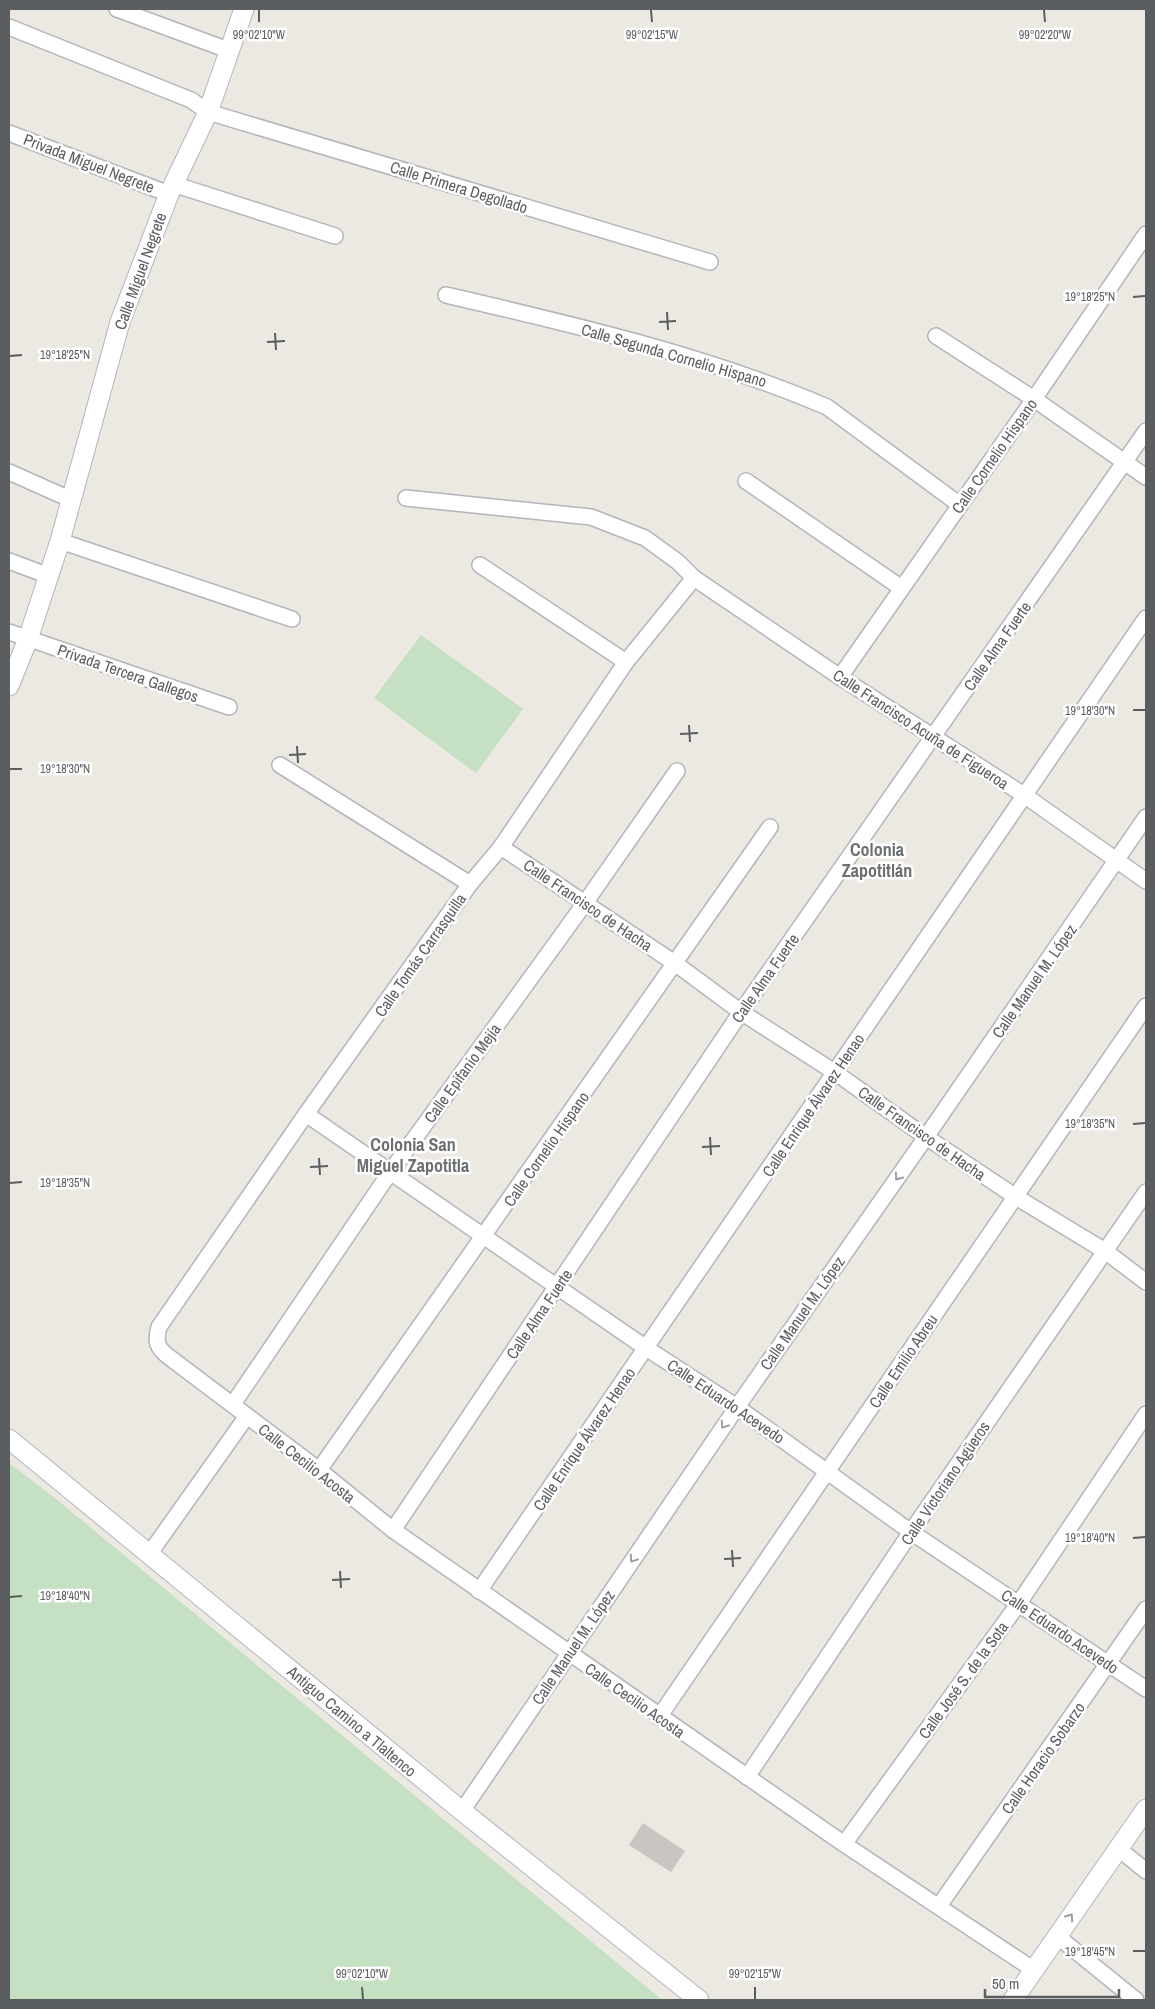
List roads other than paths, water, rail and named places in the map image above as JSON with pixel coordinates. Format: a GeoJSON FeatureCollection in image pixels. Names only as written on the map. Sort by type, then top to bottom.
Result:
{"type":"FeatureCollection","features":[{"type":"Feature","properties":{"kind":"street"},"geometry":{"type":"LineString","coordinates":[[117,9],[228,50]]}},
{"type":"Feature","properties":{"kind":"street","name":"Calle Miguel Negrete"},"geometry":{"type":"LineString","coordinates":[[9,686],[28,639],[60,541],[120,322],[171,189],[208,112],[228,50],[244,9]]}},
{"type":"Feature","properties":{"kind":"street","name":"Calle Primera Degollado"},"geometry":{"type":"LineString","coordinates":[[9,27],[191,100],[208,112],[710,262]]}},
{"type":"Feature","properties":{"kind":"street","name":"Privada Miguel Negrete"},"geometry":{"type":"LineString","coordinates":[[9,133],[171,189],[335,236]]}},
{"type":"Feature","properties":{"kind":"street","name":"Calle Cornelio Hispano"},"geometry":{"type":"LineString","coordinates":[[840,677],[900,587],[1034,399],[1146,234]]}},
{"type":"Feature","properties":{"kind":"street","name":"Calle Segunda Cornelio Hispano"},"geometry":{"type":"LineString","coordinates":[[446,295],[553,320],[745,374],[807,398],[827,407],[960,505]]}},
{"type":"Feature","properties":{"kind":"street"},"geometry":{"type":"LineString","coordinates":[[936,336],[1034,399],[1146,477]]}},
{"type":"Feature","properties":{"kind":"street","name":"Calle Alma Fuerte"},"geometry":{"type":"LineString","coordinates":[[393,1530],[741,1012],[1146,432]]}},
{"type":"Feature","properties":{"kind":"street"},"geometry":{"type":"LineString","coordinates":[[9,472],[72,500]]}},
{"type":"Feature","properties":{"kind":"street"},"geometry":{"type":"LineString","coordinates":[[746,481],[900,587]]}},
{"type":"Feature","properties":{"kind":"street","name":"Calle Francisco Acuña de Figueroa"},"geometry":{"type":"LineString","coordinates":[[406,498],[591,517],[645,538],[678,562],[694,578],[840,677],[1024,795],[1146,881]]}},
{"type":"Feature","properties":{"kind":"street"},"geometry":{"type":"LineString","coordinates":[[60,541],[292,619]]}},
{"type":"Feature","properties":{"kind":"street"},"geometry":{"type":"LineString","coordinates":[[9,561],[49,576]]}},
{"type":"Feature","properties":{"kind":"street"},"geometry":{"type":"LineString","coordinates":[[480,565],[626,662]]}},
{"type":"Feature","properties":{"kind":"street","name":"Calle Tomás Carrasquilla"},"geometry":{"type":"LineString","coordinates":[[156,1340],[159,1327],[306,1114],[470,884],[501,847],[626,662],[694,578]]}},
{"type":"Feature","properties":{"kind":"street","name":"Calle Enrique Álvarez Henao"},"geometry":{"type":"LineString","coordinates":[[479,1591],[836,1073],[1146,618]]}},
{"type":"Feature","properties":{"kind":"street","name":"Privada Tercera Gallegos"},"geometry":{"type":"LineString","coordinates":[[9,632],[229,707]]}},
{"type":"Feature","properties":{"kind":"street"},"geometry":{"type":"LineString","coordinates":[[280,766],[470,884]]}},
{"type":"Feature","properties":{"kind":"street","name":"Calle Epifanio Mejía"},"geometry":{"type":"LineString","coordinates":[[234,1404],[391,1171],[585,904],[677,771]]}},
{"type":"Feature","properties":{"kind":"street","name":"Calle Manuel M. López"},"geometry":{"type":"LineString","coordinates":[[462,1812],[737,1407],[926,1137],[1146,817]]}},
{"type":"Feature","properties":{"kind":"street","name":"Calle Cornelio Hispano"},"geometry":{"type":"LineString","coordinates":[[319,1470],[676,964],[770,827]]}},
{"type":"Feature","properties":{"kind":"street","name":"Calle Francisco de Hacha"},"geometry":{"type":"LineString","coordinates":[[501,847],[676,964],[741,1012],[836,1073],[926,1137],[1016,1197],[1104,1252],[1146,1282]]}},
{"type":"Feature","properties":{"kind":"street","name":"Calle Emilio Abreu"},"geometry":{"type":"LineString","coordinates":[[659,1716],[1146,1006]]}},
{"type":"Feature","properties":{"kind":"street","name":"Calle Eduardo Acevedo"},"geometry":{"type":"LineString","coordinates":[[306,1114],[485,1235],[646,1348],[737,1407],[911,1532],[1110,1663],[1146,1689]]}},
{"type":"Feature","properties":{"kind":"street","name":"Calle Victoriano Agüeros"},"geometry":{"type":"LineString","coordinates":[[747,1776],[911,1532],[1146,1192]]}},
{"type":"Feature","properties":{"kind":"street","name":"Calle Cecilio Acosta"},"geometry":{"type":"LineString","coordinates":[[156,1340],[159,1349],[234,1404],[393,1530],[844,1844],[1034,1970]]}},
{"type":"Feature","properties":{"kind":"street","name":"Calle José S. de la Sota"},"geometry":{"type":"LineString","coordinates":[[844,1844],[1019,1603],[1146,1414]]}},
{"type":"Feature","properties":{"kind":"street"},"geometry":{"type":"LineString","coordinates":[[150,1554],[247,1416]]}},
{"type":"Feature","properties":{"kind":"street","name":"Antiguo Camino a Tlaltenco"},"geometry":{"type":"LineString","coordinates":[[9,1439],[462,1812],[698,2000]]}},
{"type":"Feature","properties":{"kind":"street","name":"Calle Horacio Sobarzo"},"geometry":{"type":"LineString","coordinates":[[939,1906],[1146,1609]]}},
{"type":"Feature","properties":{"kind":"street"},"geometry":{"type":"LineString","coordinates":[[1013,2000],[1146,1809]]}},
{"type":"Feature","properties":{"kind":"street"},"geometry":{"type":"LineString","coordinates":[[1119,1849],[1146,1871]]}},
{"type":"Feature","properties":{"kind":"street"},"geometry":{"type":"LineString","coordinates":[[1057,1936],[1136,2000]]}},
{"type":"Feature","properties":{"kind":"district","name":"Colonia Zapotitlán"},"geometry":{"type":"Point","coordinates":[877,860]}},
{"type":"Feature","properties":{"kind":"district","name":"Colonia San Miguel Zapotitla"},"geometry":{"type":"Point","coordinates":[413,1155]}}]}
